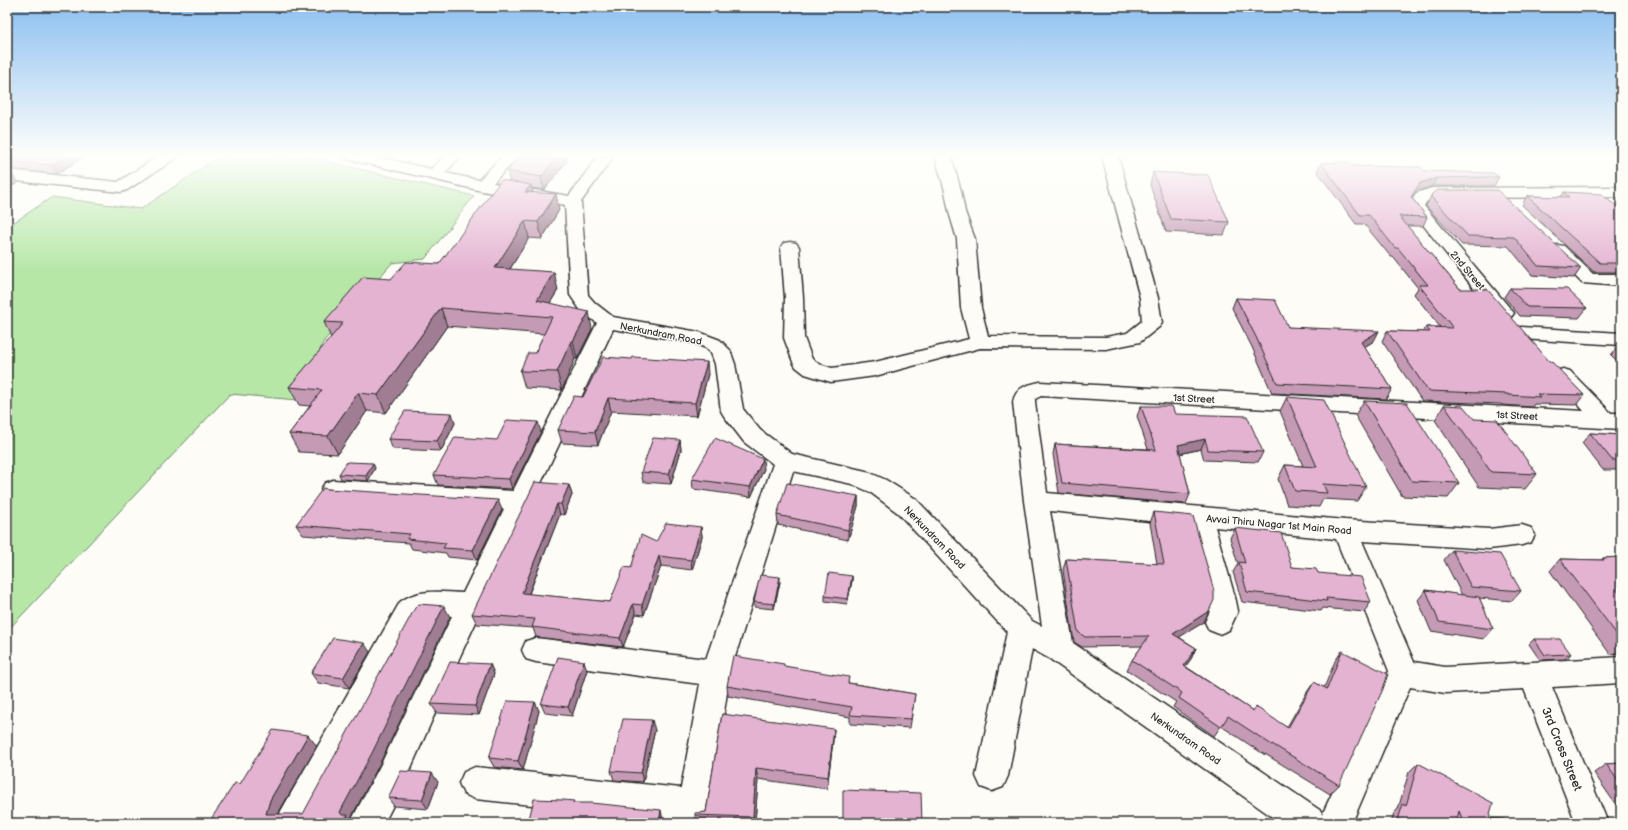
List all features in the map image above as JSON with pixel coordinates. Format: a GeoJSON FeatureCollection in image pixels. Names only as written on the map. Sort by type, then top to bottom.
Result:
{"type":"FeatureCollection","features":[{"type":"Feature","properties":{"kind":"street"},"geometry":{"type":"LineString","coordinates":[[532,195],[573,202],[578,195]]}},
{"type":"Feature","properties":{"kind":"street"},"geometry":{"type":"LineString","coordinates":[[954,195],[957,212],[966,240],[971,308],[980,342]]}},
{"type":"Feature","properties":{"kind":"street"},"geometry":{"type":"LineString","coordinates":[[790,247],[794,298],[794,338],[804,362],[812,369],[831,375],[875,369],[980,342],[1106,343],[1133,338],[1152,324],[1149,298],[1121,195]]}},
{"type":"Feature","properties":{"kind":"street","name":"2nd Street"},"geometry":{"type":"LineString","coordinates":[[1425,195],[1418,200],[1416,206],[1521,333],[1537,349]]}},
{"type":"Feature","properties":{"kind":"street"},"geometry":{"type":"LineString","coordinates":[[1499,195],[1514,209]]}},
{"type":"Feature","properties":{"kind":"street"},"geometry":{"type":"LineString","coordinates":[[1597,195],[1610,205]]}},
{"type":"Feature","properties":{"kind":"street","name":"Nerkundram Road"},"geometry":{"type":"LineString","coordinates":[[573,202],[579,295],[588,307],[607,322],[698,338],[713,344],[720,350],[725,364],[732,411],[752,436],[785,461],[858,476],[878,486],[907,506],[1022,630],[1060,650],[1309,823]]}},
{"type":"Feature","properties":{"kind":"street"},"geometry":{"type":"LineString","coordinates":[[1548,242],[1588,279],[1621,280]]}},
{"type":"Feature","properties":{"kind":"street"},"geometry":{"type":"LineString","coordinates":[[366,823],[392,775],[471,605],[522,502],[607,322]]}},
{"type":"Feature","properties":{"kind":"street"},"geometry":{"type":"LineString","coordinates":[[1521,333],[1621,339]]}},
{"type":"Feature","properties":{"kind":"street"},"geometry":{"type":"LineString","coordinates":[[1553,366],[1613,420]]}},
{"type":"Feature","properties":{"kind":"street","name":"1st Street"},"geometry":{"type":"LineString","coordinates":[[1060,650],[1036,501],[1024,402],[1025,396],[1030,392],[1040,389],[1613,420]]}},
{"type":"Feature","properties":{"kind":"street"},"geometry":{"type":"LineString","coordinates":[[475,783],[693,814],[716,673],[785,461]]}},
{"type":"Feature","properties":{"kind":"street"},"geometry":{"type":"LineString","coordinates":[[332,488],[522,502]]}},
{"type":"Feature","properties":{"kind":"street","name":"Avvai Thiru Nagar 1st Main Road"},"geometry":{"type":"LineString","coordinates":[[1036,501],[1345,530],[1489,539],[1522,535]]}},
{"type":"Feature","properties":{"kind":"street"},"geometry":{"type":"LineString","coordinates":[[1199,516],[1223,601],[1224,611],[1219,622]]}},
{"type":"Feature","properties":{"kind":"street"},"geometry":{"type":"LineString","coordinates":[[1345,530],[1404,672]]}},
{"type":"Feature","properties":{"kind":"street"},"geometry":{"type":"LineString","coordinates":[[293,823],[410,610],[416,605],[423,603],[471,605]]}},
{"type":"Feature","properties":{"kind":"street"},"geometry":{"type":"LineString","coordinates":[[992,776],[1022,630]]}},
{"type":"Feature","properties":{"kind":"street"},"geometry":{"type":"LineString","coordinates":[[536,650],[716,673]]}},
{"type":"Feature","properties":{"kind":"street"},"geometry":{"type":"LineString","coordinates":[[1404,672],[1445,680],[1621,670]]}},
{"type":"Feature","properties":{"kind":"street"},"geometry":{"type":"LineString","coordinates":[[1335,823],[1402,673],[1404,672]]}},
{"type":"Feature","properties":{"kind":"street","name":"3rd Cross Street"},"geometry":{"type":"LineString","coordinates":[[1533,675],[1592,823]]}},
{"type":"Feature","properties":{"kind":"green space"},"geometry":{"type":"Polygon","coordinates":[[[162,195],[469,195],[474,196],[425,259],[392,263],[324,341],[297,400],[230,394],[7,631],[7,227],[52,197],[141,209],[162,195]]]}},
{"type":"Feature","properties":{"kind":"building"},"geometry":{"type":"Polygon","coordinates":[[[490,195],[556,195],[538,222],[525,221],[495,268],[554,272],[537,300],[589,312],[573,341],[571,341],[557,372],[520,371],[528,353],[535,353],[552,317],[441,308],[378,395],[358,393],[328,436],[289,434],[322,390],[289,387],[343,323],[324,322],[363,277],[391,279],[406,262],[439,264],[490,195]]]}},
{"type":"Feature","properties":{"kind":"building"},"geometry":{"type":"Polygon","coordinates":[[[1162,195],[1217,195],[1229,222],[1171,219],[1162,195]]]}},
{"type":"Feature","properties":{"kind":"building"},"geometry":{"type":"Polygon","coordinates":[[[1345,195],[1412,195],[1411,197],[1427,217],[1399,216],[1460,289],[1487,289],[1549,361],[1551,361],[1584,395],[1537,394],[1540,397],[1508,394],[1428,391],[1387,331],[1430,332],[1426,327],[1453,328],[1419,285],[1428,285],[1398,248],[1395,248],[1369,215],[1360,215],[1345,195]]]}},
{"type":"Feature","properties":{"kind":"building"},"geometry":{"type":"Polygon","coordinates":[[[1432,195],[1502,195],[1581,268],[1538,266],[1514,237],[1468,236],[1431,197],[1432,195]]]}},
{"type":"Feature","properties":{"kind":"building"},"geometry":{"type":"Polygon","coordinates":[[[1567,195],[1602,195],[1621,210],[1621,263],[1600,263],[1527,196],[1569,197],[1567,195]]]}},
{"type":"Feature","properties":{"kind":"building"},"geometry":{"type":"Polygon","coordinates":[[[1510,288],[1567,289],[1587,308],[1527,307],[1510,288]]]}},
{"type":"Feature","properties":{"kind":"building"},"geometry":{"type":"Polygon","coordinates":[[[1236,298],[1275,300],[1288,327],[1379,331],[1361,342],[1392,389],[1277,383],[1236,298]]]}},
{"type":"Feature","properties":{"kind":"building"},"geometry":{"type":"Polygon","coordinates":[[[603,357],[632,359],[633,357],[707,362],[695,403],[608,398],[595,432],[558,430],[574,396],[583,397],[603,357]]]}},
{"type":"Feature","properties":{"kind":"building"},"geometry":{"type":"Polygon","coordinates":[[[1287,397],[1324,400],[1366,487],[1323,484],[1327,493],[1295,491],[1285,465],[1317,467],[1287,397]]]}},
{"type":"Feature","properties":{"kind":"building"},"geometry":{"type":"Polygon","coordinates":[[[1364,401],[1407,403],[1459,483],[1412,481],[1364,401]]]}},
{"type":"Feature","properties":{"kind":"building"},"geometry":{"type":"Polygon","coordinates":[[[1444,405],[1463,406],[1474,419],[1497,420],[1537,474],[1491,472],[1444,405]]]}},
{"type":"Feature","properties":{"kind":"building"},"geometry":{"type":"Polygon","coordinates":[[[1141,406],[1172,406],[1175,414],[1247,416],[1263,452],[1208,450],[1205,439],[1178,445],[1190,494],[1062,483],[1055,444],[1156,450],[1141,406]]]}},
{"type":"Feature","properties":{"kind":"building"},"geometry":{"type":"Polygon","coordinates":[[[405,411],[452,413],[437,441],[388,439],[405,411]]]}},
{"type":"Feature","properties":{"kind":"building"},"geometry":{"type":"Polygon","coordinates":[[[507,420],[538,422],[509,479],[434,475],[455,437],[497,440],[507,420]]]}},
{"type":"Feature","properties":{"kind":"building"},"geometry":{"type":"Polygon","coordinates":[[[1590,433],[1621,435],[1621,460],[1612,460],[1590,433]]]}},
{"type":"Feature","properties":{"kind":"building"},"geometry":{"type":"Polygon","coordinates":[[[653,438],[680,440],[669,474],[641,472],[653,438]]]}},
{"type":"Feature","properties":{"kind":"building"},"geometry":{"type":"Polygon","coordinates":[[[715,438],[763,459],[750,487],[692,479],[715,438]]]}},
{"type":"Feature","properties":{"kind":"building"},"geometry":{"type":"Polygon","coordinates":[[[347,462],[373,463],[366,476],[339,474],[347,462]]]}},
{"type":"Feature","properties":{"kind":"building"},"geometry":{"type":"Polygon","coordinates":[[[535,482],[569,485],[561,504],[557,504],[522,593],[610,602],[624,567],[631,568],[641,535],[656,542],[666,523],[701,527],[691,560],[659,556],[642,605],[633,604],[620,638],[532,627],[535,619],[472,614],[535,482]]]}},
{"type":"Feature","properties":{"kind":"building"},"geometry":{"type":"Polygon","coordinates":[[[787,483],[858,496],[848,530],[777,515],[787,483]]]}},
{"type":"Feature","properties":{"kind":"building"},"geometry":{"type":"Polygon","coordinates":[[[323,488],[498,500],[473,550],[443,548],[446,543],[407,539],[410,534],[296,525],[323,488]]]}},
{"type":"Feature","properties":{"kind":"building"},"geometry":{"type":"Polygon","coordinates":[[[1154,512],[1193,516],[1214,591],[1214,600],[1209,611],[1173,634],[1196,648],[1184,666],[1253,711],[1256,707],[1288,728],[1314,682],[1327,689],[1342,651],[1388,674],[1383,689],[1339,785],[1272,745],[1228,716],[1221,727],[1179,698],[1182,693],[1132,660],[1149,636],[1085,637],[1078,632],[1066,559],[1164,564],[1154,512]]]}},
{"type":"Feature","properties":{"kind":"building"},"geometry":{"type":"Polygon","coordinates":[[[1235,528],[1281,533],[1292,567],[1316,569],[1318,573],[1361,577],[1371,602],[1326,598],[1327,601],[1247,592],[1239,562],[1245,563],[1235,528]]]}},
{"type":"Feature","properties":{"kind":"building"},"geometry":{"type":"Polygon","coordinates":[[[1452,550],[1500,554],[1521,591],[1471,587],[1452,550]]]}},
{"type":"Feature","properties":{"kind":"building"},"geometry":{"type":"Polygon","coordinates":[[[1621,557],[1621,585],[1619,585],[1621,588],[1615,588],[1621,595],[1621,640],[1560,559],[1604,560],[1603,558],[1621,557]]]}},
{"type":"Feature","properties":{"kind":"building"},"geometry":{"type":"Polygon","coordinates":[[[829,573],[852,576],[848,599],[825,596],[829,573]]]}},
{"type":"Feature","properties":{"kind":"building"},"geometry":{"type":"Polygon","coordinates":[[[760,575],[780,577],[774,604],[754,602],[760,575]]]}},
{"type":"Feature","properties":{"kind":"building"},"geometry":{"type":"Polygon","coordinates":[[[1426,590],[1479,597],[1493,629],[1439,622],[1426,590]]]}},
{"type":"Feature","properties":{"kind":"building"},"geometry":{"type":"Polygon","coordinates":[[[419,604],[444,606],[372,753],[340,812],[342,815],[348,815],[344,823],[209,822],[235,783],[240,784],[273,730],[308,735],[270,800],[266,814],[303,814],[415,608],[419,604]]]}},
{"type":"Feature","properties":{"kind":"building"},"geometry":{"type":"Polygon","coordinates":[[[333,638],[364,643],[343,678],[311,673],[333,638]]]}},
{"type":"Feature","properties":{"kind":"building"},"geometry":{"type":"Polygon","coordinates":[[[1534,639],[1560,639],[1571,654],[1545,655],[1534,639]]]}},
{"type":"Feature","properties":{"kind":"building"},"geometry":{"type":"Polygon","coordinates":[[[733,656],[784,664],[784,666],[849,677],[848,683],[915,694],[911,719],[850,715],[852,707],[727,686],[733,656]]]}},
{"type":"Feature","properties":{"kind":"building"},"geometry":{"type":"Polygon","coordinates":[[[558,657],[584,661],[568,707],[541,704],[558,657]]]}},
{"type":"Feature","properties":{"kind":"building"},"geometry":{"type":"Polygon","coordinates":[[[450,662],[490,664],[475,706],[431,704],[450,662]]]}},
{"type":"Feature","properties":{"kind":"building"},"geometry":{"type":"Polygon","coordinates":[[[507,701],[535,702],[518,761],[489,758],[507,701]]]}},
{"type":"Feature","properties":{"kind":"building"},"geometry":{"type":"Polygon","coordinates":[[[722,714],[834,729],[828,777],[756,768],[753,817],[695,815],[695,813],[706,812],[722,714]]]}},
{"type":"Feature","properties":{"kind":"building"},"geometry":{"type":"Polygon","coordinates":[[[623,719],[652,720],[641,773],[611,771],[623,719]]]}},
{"type":"Feature","properties":{"kind":"building"},"geometry":{"type":"Polygon","coordinates":[[[1418,763],[1493,803],[1489,818],[1545,823],[1464,823],[1459,811],[1456,823],[1397,823],[1403,804],[1406,806],[1418,763]]]}},
{"type":"Feature","properties":{"kind":"building"},"geometry":{"type":"Polygon","coordinates":[[[1621,763],[1621,785],[1606,764],[1621,763]]]}},
{"type":"Feature","properties":{"kind":"building"},"geometry":{"type":"Polygon","coordinates":[[[401,771],[432,773],[422,800],[388,798],[401,771]]]}},
{"type":"Feature","properties":{"kind":"building"},"geometry":{"type":"Polygon","coordinates":[[[843,790],[921,793],[922,823],[843,823],[843,790]]]}},
{"type":"Feature","properties":{"kind":"building"},"geometry":{"type":"Polygon","coordinates":[[[534,799],[563,800],[574,801],[573,803],[591,803],[661,810],[659,823],[528,823],[534,799]]]}}]}
